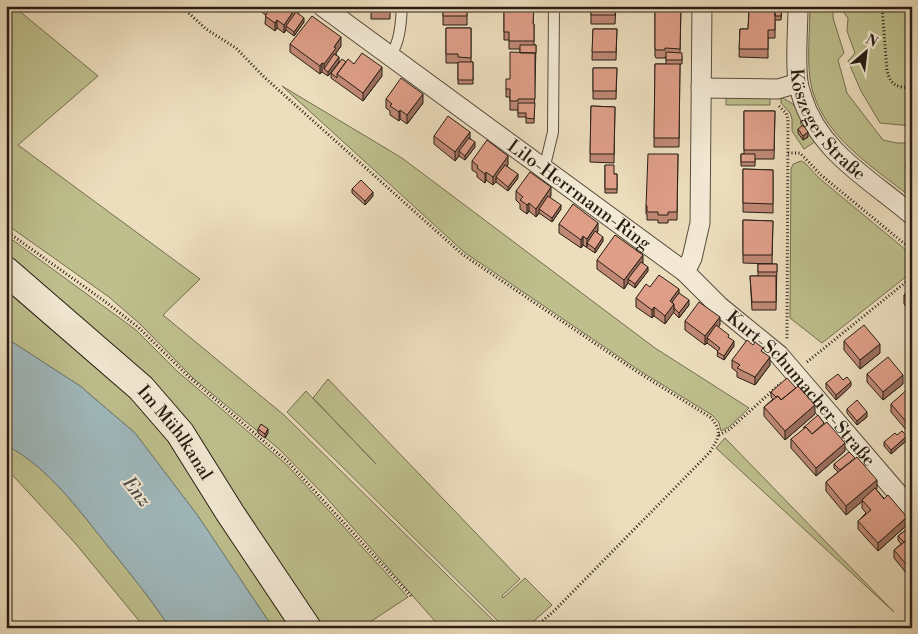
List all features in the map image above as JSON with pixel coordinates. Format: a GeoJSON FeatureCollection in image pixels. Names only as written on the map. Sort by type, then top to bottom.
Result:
{"type":"FeatureCollection","features":[{"type":"Feature","properties":{"kind":"street","name":"Lilo-Herrmann-Ring"},"geometry":{"type":"LineString","coordinates":[[322,6],[685,272]]}},
{"type":"Feature","properties":{"kind":"street"},"geometry":{"type":"LineString","coordinates":[[685,272],[692,258],[700,223],[702,6]]}},
{"type":"Feature","properties":{"kind":"street","name":"Köszeger Straße"},"geometry":{"type":"LineString","coordinates":[[798,6],[798,84],[805,108],[816,129],[830,147],[847,163],[912,215]]}},
{"type":"Feature","properties":{"kind":"street"},"geometry":{"type":"LineString","coordinates":[[702,88],[778,89],[798,84]]}},
{"type":"Feature","properties":{"kind":"street","name":"Im Mühlkanal"},"geometry":{"type":"LineString","coordinates":[[6,271],[141,388],[159,408],[193,452],[230,513],[307,628]]}},
{"type":"Feature","properties":{"kind":"street","name":"Kurt-Schumacher-Straße"},"geometry":{"type":"LineString","coordinates":[[685,272],[719,306],[779,355],[912,510]]}},
{"type":"Feature","properties":{"kind":"lane"},"geometry":{"type":"LineString","coordinates":[[390,56],[397,42],[402,6]]}},
{"type":"Feature","properties":{"kind":"lane"},"geometry":{"type":"LineString","coordinates":[[541,167],[546,161],[553,132],[554,6]]}},
{"type":"Feature","properties":{"kind":"path"},"geometry":{"type":"LineString","coordinates":[[181,6],[206,28],[236,48],[264,77],[462,254],[639,373],[710,417],[716,424],[719,435]]}},
{"type":"Feature","properties":{"kind":"path"},"geometry":{"type":"LineString","coordinates":[[882,6],[887,71],[890,80],[897,86],[912,88]]}},
{"type":"Feature","properties":{"kind":"path"},"geometry":{"type":"LineString","coordinates":[[787,338],[788,119]]}},
{"type":"Feature","properties":{"kind":"path"},"geometry":{"type":"LineString","coordinates":[[788,153],[800,153],[821,175],[912,250]]}},
{"type":"Feature","properties":{"kind":"path"},"geometry":{"type":"LineString","coordinates":[[6,232],[138,327],[189,378],[288,462],[410,596]]}},
{"type":"Feature","properties":{"kind":"path"},"geometry":{"type":"LineString","coordinates":[[794,372],[912,277]]}},
{"type":"Feature","properties":{"kind":"path"},"geometry":{"type":"LineString","coordinates":[[534,628],[553,612],[710,452],[719,435],[730,429],[778,386]]}},
{"type":"Feature","properties":{"kind":"green space"},"geometry":{"type":"Polygon","coordinates":[[[6,6],[21,6],[18,10],[98,76],[18,145],[200,279],[163,315],[284,415],[501,628],[441,628],[325,496],[279,449],[193,378],[140,324],[109,297],[6,224],[6,6]]]}},
{"type":"Feature","properties":{"kind":"green space"},"geometry":{"type":"Polygon","coordinates":[[[810,6],[828,6],[833,11],[833,18],[844,53],[838,60],[847,93],[883,140],[905,143],[912,146],[912,198],[864,161],[835,132],[824,116],[815,99],[810,79],[810,6]]]}},
{"type":"Feature","properties":{"kind":"green space"},"geometry":{"type":"Polygon","coordinates":[[[842,6],[912,6],[912,126],[880,123],[861,91],[848,61],[855,53],[847,31],[848,18],[842,6]]]}},
{"type":"Feature","properties":{"kind":"green space"},"geometry":{"type":"Polygon","coordinates":[[[282,86],[402,158],[655,348],[749,408],[729,427],[721,431],[719,423],[712,415],[640,371],[464,252],[282,86]]]}},
{"type":"Feature","properties":{"kind":"green space"},"geometry":{"type":"Polygon","coordinates":[[[726,96],[770,97],[770,105],[726,105],[726,96]]]}},
{"type":"Feature","properties":{"kind":"green space"},"geometry":{"type":"Polygon","coordinates":[[[781,97],[793,104],[816,141],[804,149],[792,131],[792,119],[790,113],[781,103],[781,97]]]}},
{"type":"Feature","properties":{"kind":"green space"},"geometry":{"type":"Polygon","coordinates":[[[801,161],[912,255],[912,272],[822,343],[790,318],[791,169],[793,164],[801,161]]]}},
{"type":"Feature","properties":{"kind":"green space"},"geometry":{"type":"Polygon","coordinates":[[[6,235],[136,330],[177,371],[287,465],[408,597],[370,622],[374,628],[320,628],[190,432],[6,262],[6,235]]]}},
{"type":"Feature","properties":{"kind":"green space"},"geometry":{"type":"Polygon","coordinates":[[[6,289],[130,397],[169,442],[294,628],[273,628],[198,516],[135,433],[80,386],[6,338],[6,289]]]}},
{"type":"Feature","properties":{"kind":"green space"},"geometry":{"type":"Polygon","coordinates":[[[328,379],[520,579],[502,596],[503,598],[525,578],[552,605],[526,628],[505,628],[287,412],[306,391],[376,464],[313,398],[328,379]]]}},
{"type":"Feature","properties":{"kind":"green space"},"geometry":{"type":"Polygon","coordinates":[[[725,438],[894,612],[716,448],[725,438]]]}},
{"type":"Feature","properties":{"kind":"green space"},"geometry":{"type":"Polygon","coordinates":[[[6,445],[35,465],[61,490],[132,575],[170,628],[145,628],[75,543],[6,468],[6,445]]]}},
{"type":"Feature","properties":{"kind":"water","name":"Enz"},"geometry":{"type":"Polygon","coordinates":[[[6,338],[80,386],[135,433],[198,516],[273,628],[170,628],[132,575],[61,490],[35,465],[6,445],[6,338]]]}},
{"type":"Feature","properties":{"kind":"building"},"geometry":{"type":"Polygon","coordinates":[[[265,6],[297,6],[284,25],[277,20],[275,23],[265,16],[270,9],[265,6]]]}},
{"type":"Feature","properties":{"kind":"building"},"geometry":{"type":"Polygon","coordinates":[[[371,6],[390,6],[390,11],[371,10],[371,6]]]}},
{"type":"Feature","properties":{"kind":"building"},"geometry":{"type":"Polygon","coordinates":[[[443,6],[467,6],[467,16],[443,16],[443,6]]]}},
{"type":"Feature","properties":{"kind":"building"},"geometry":{"type":"Polygon","coordinates":[[[504,6],[534,6],[534,41],[509,41],[509,32],[504,32],[504,6]]]}},
{"type":"Feature","properties":{"kind":"building"},"geometry":{"type":"Polygon","coordinates":[[[591,6],[616,6],[615,15],[591,15],[591,6]]]}},
{"type":"Feature","properties":{"kind":"building"},"geometry":{"type":"Polygon","coordinates":[[[655,6],[681,6],[680,49],[665,48],[665,50],[656,50],[655,6]]]}},
{"type":"Feature","properties":{"kind":"building"},"geometry":{"type":"Polygon","coordinates":[[[765,8],[782,8],[781,16],[775,16],[775,11],[765,11],[765,8]]]}},
{"type":"Feature","properties":{"kind":"building"},"geometry":{"type":"Polygon","coordinates":[[[749,11],[775,11],[775,30],[768,30],[768,49],[739,49],[740,29],[748,29],[749,11]]]}},
{"type":"Feature","properties":{"kind":"building"},"geometry":{"type":"Polygon","coordinates":[[[296,12],[304,18],[294,32],[286,26],[296,12]]]}},
{"type":"Feature","properties":{"kind":"building"},"geometry":{"type":"Polygon","coordinates":[[[312,16],[341,37],[334,47],[336,48],[324,64],[322,63],[320,66],[290,44],[312,16]]]}},
{"type":"Feature","properties":{"kind":"building"},"geometry":{"type":"Polygon","coordinates":[[[446,28],[471,28],[471,58],[458,57],[458,54],[446,54],[446,28]]]}},
{"type":"Feature","properties":{"kind":"building"},"geometry":{"type":"Polygon","coordinates":[[[593,29],[617,29],[616,52],[592,52],[593,29]]]}},
{"type":"Feature","properties":{"kind":"building"},"geometry":{"type":"Polygon","coordinates":[[[520,45],[536,45],[536,53],[520,53],[520,45]]]}},
{"type":"Feature","properties":{"kind":"building"},"geometry":{"type":"Polygon","coordinates":[[[510,52],[535,53],[535,99],[510,101],[510,89],[506,89],[506,79],[510,79],[510,52]]]}},
{"type":"Feature","properties":{"kind":"building"},"geometry":{"type":"Polygon","coordinates":[[[666,52],[682,53],[682,60],[666,60],[666,52]]]}},
{"type":"Feature","properties":{"kind":"building"},"geometry":{"type":"Polygon","coordinates":[[[362,53],[382,67],[363,93],[337,74],[348,59],[354,64],[362,53]]]}},
{"type":"Feature","properties":{"kind":"building"},"geometry":{"type":"Polygon","coordinates":[[[334,54],[339,57],[328,72],[324,69],[334,54]]]}},
{"type":"Feature","properties":{"kind":"building"},"geometry":{"type":"Polygon","coordinates":[[[342,59],[346,62],[337,74],[337,78],[331,73],[342,59]]]}},
{"type":"Feature","properties":{"kind":"building"},"geometry":{"type":"Polygon","coordinates":[[[458,62],[473,62],[473,80],[458,80],[458,62]]]}},
{"type":"Feature","properties":{"kind":"building"},"geometry":{"type":"Polygon","coordinates":[[[655,64],[680,64],[679,138],[654,138],[655,64]]]}},
{"type":"Feature","properties":{"kind":"building"},"geometry":{"type":"Polygon","coordinates":[[[593,68],[617,68],[616,91],[593,91],[593,68]]]}},
{"type":"Feature","properties":{"kind":"building"},"geometry":{"type":"Polygon","coordinates":[[[401,78],[423,94],[407,115],[390,106],[392,104],[386,99],[401,78]]]}},
{"type":"Feature","properties":{"kind":"building"},"geometry":{"type":"Polygon","coordinates":[[[518,103],[535,103],[534,119],[526,118],[526,113],[518,113],[518,103]]]}},
{"type":"Feature","properties":{"kind":"building"},"geometry":{"type":"Polygon","coordinates":[[[591,106],[615,107],[614,154],[590,154],[591,106]]]}},
{"type":"Feature","properties":{"kind":"building"},"geometry":{"type":"Polygon","coordinates":[[[744,111],[775,111],[774,150],[744,150],[744,111]]]}},
{"type":"Feature","properties":{"kind":"building"},"geometry":{"type":"Polygon","coordinates":[[[448,116],[470,132],[455,152],[434,136],[448,116]]]}},
{"type":"Feature","properties":{"kind":"building"},"geometry":{"type":"Polygon","coordinates":[[[803,125],[808,132],[803,136],[798,129],[803,125]]]}},
{"type":"Feature","properties":{"kind":"building"},"geometry":{"type":"Polygon","coordinates":[[[469,138],[475,142],[465,156],[459,151],[469,138]]]}},
{"type":"Feature","properties":{"kind":"building"},"geometry":{"type":"Polygon","coordinates":[[[487,140],[508,156],[493,177],[477,168],[478,166],[472,161],[487,140]]]}},
{"type":"Feature","properties":{"kind":"building"},"geometry":{"type":"Polygon","coordinates":[[[648,154],[678,154],[677,212],[668,212],[668,215],[658,215],[658,212],[647,212],[648,154]]]}},
{"type":"Feature","properties":{"kind":"building"},"geometry":{"type":"Polygon","coordinates":[[[741,154],[755,154],[755,162],[741,162],[741,154]]]}},
{"type":"Feature","properties":{"kind":"building"},"geometry":{"type":"Polygon","coordinates":[[[912,156],[912,171],[906,164],[908,158],[912,156]]]}},
{"type":"Feature","properties":{"kind":"building"},"geometry":{"type":"Polygon","coordinates":[[[505,165],[518,174],[508,187],[496,177],[505,165]]]}},
{"type":"Feature","properties":{"kind":"building"},"geometry":{"type":"Polygon","coordinates":[[[605,165],[614,165],[614,174],[617,174],[617,189],[605,189],[605,165]]]}},
{"type":"Feature","properties":{"kind":"building"},"geometry":{"type":"Polygon","coordinates":[[[743,169],[773,170],[773,204],[743,203],[743,169]]]}},
{"type":"Feature","properties":{"kind":"building"},"geometry":{"type":"Polygon","coordinates":[[[530,172],[551,187],[536,209],[529,203],[527,205],[520,200],[523,197],[516,191],[530,172]]]}},
{"type":"Feature","properties":{"kind":"building"},"geometry":{"type":"Polygon","coordinates":[[[361,180],[373,192],[365,201],[352,189],[361,180]]]}},
{"type":"Feature","properties":{"kind":"building"},"geometry":{"type":"Polygon","coordinates":[[[548,196],[561,205],[552,218],[539,209],[548,196]]]}},
{"type":"Feature","properties":{"kind":"building"},"geometry":{"type":"Polygon","coordinates":[[[573,204],[598,223],[587,239],[583,236],[581,240],[559,224],[573,204]]]}},
{"type":"Feature","properties":{"kind":"building"},"geometry":{"type":"Polygon","coordinates":[[[743,220],[773,221],[772,255],[743,255],[743,220]]]}},
{"type":"Feature","properties":{"kind":"building"},"geometry":{"type":"Polygon","coordinates":[[[595,231],[603,237],[595,249],[587,243],[595,231]]]}},
{"type":"Feature","properties":{"kind":"building"},"geometry":{"type":"Polygon","coordinates":[[[615,235],[643,255],[624,280],[597,260],[615,235]]]}},
{"type":"Feature","properties":{"kind":"building"},"geometry":{"type":"Polygon","coordinates":[[[641,262],[648,267],[635,284],[628,279],[641,262]]]}},
{"type":"Feature","properties":{"kind":"building"},"geometry":{"type":"Polygon","coordinates":[[[758,264],[777,264],[777,272],[758,272],[758,264]]]}},
{"type":"Feature","properties":{"kind":"building"},"geometry":{"type":"Polygon","coordinates":[[[659,275],[679,289],[670,301],[674,304],[665,316],[654,307],[652,310],[636,298],[646,284],[650,287],[659,275]]]}},
{"type":"Feature","properties":{"kind":"building"},"geometry":{"type":"Polygon","coordinates":[[[750,276],[776,276],[776,302],[752,302],[750,276]]]}},
{"type":"Feature","properties":{"kind":"building"},"geometry":{"type":"Polygon","coordinates":[[[912,289],[912,304],[904,295],[912,289]]]}},
{"type":"Feature","properties":{"kind":"building"},"geometry":{"type":"Polygon","coordinates":[[[679,293],[689,300],[679,313],[674,308],[672,302],[679,293]]]}},
{"type":"Feature","properties":{"kind":"building"},"geometry":{"type":"Polygon","coordinates":[[[699,302],[720,317],[705,336],[685,321],[699,302]]]}},
{"type":"Feature","properties":{"kind":"building"},"geometry":{"type":"Polygon","coordinates":[[[716,325],[734,341],[724,356],[717,352],[720,348],[707,338],[716,325]]]}},
{"type":"Feature","properties":{"kind":"building"},"geometry":{"type":"Polygon","coordinates":[[[864,325],[880,344],[860,360],[844,341],[864,325]]]}},
{"type":"Feature","properties":{"kind":"building"},"geometry":{"type":"Polygon","coordinates":[[[747,340],[753,345],[755,342],[763,348],[761,351],[770,357],[755,377],[737,368],[740,365],[732,360],[747,340]]]}},
{"type":"Feature","properties":{"kind":"building"},"geometry":{"type":"Polygon","coordinates":[[[888,357],[903,375],[883,392],[867,374],[888,357]]]}},
{"type":"Feature","properties":{"kind":"building"},"geometry":{"type":"Polygon","coordinates":[[[838,374],[843,380],[847,377],[851,382],[836,395],[826,383],[838,374]]]}},
{"type":"Feature","properties":{"kind":"building"},"geometry":{"type":"Polygon","coordinates":[[[787,378],[796,388],[781,400],[771,392],[787,378]]]}},
{"type":"Feature","properties":{"kind":"building"},"geometry":{"type":"Polygon","coordinates":[[[798,386],[815,405],[785,431],[764,407],[778,396],[781,400],[798,386]]]}},
{"type":"Feature","properties":{"kind":"building"},"geometry":{"type":"Polygon","coordinates":[[[910,387],[912,389],[912,420],[908,424],[891,404],[910,387]]]}},
{"type":"Feature","properties":{"kind":"building"},"geometry":{"type":"Polygon","coordinates":[[[857,400],[867,412],[857,421],[847,409],[857,400]]]}},
{"type":"Feature","properties":{"kind":"building"},"geometry":{"type":"Polygon","coordinates":[[[818,415],[824,423],[812,434],[806,427],[803,428],[818,415]]]}},
{"type":"Feature","properties":{"kind":"building"},"geometry":{"type":"Polygon","coordinates":[[[827,422],[845,443],[816,468],[791,439],[806,427],[812,434],[827,422]]]}},
{"type":"Feature","properties":{"kind":"building"},"geometry":{"type":"Polygon","coordinates":[[[261,424],[268,429],[265,434],[258,429],[261,424]]]}},
{"type":"Feature","properties":{"kind":"building"},"geometry":{"type":"Polygon","coordinates":[[[902,431],[907,436],[891,450],[884,442],[895,433],[897,435],[902,431]]]}},
{"type":"Feature","properties":{"kind":"building"},"geometry":{"type":"Polygon","coordinates":[[[849,452],[855,458],[840,470],[834,464],[849,452]]]}},
{"type":"Feature","properties":{"kind":"building"},"geometry":{"type":"Polygon","coordinates":[[[857,457],[877,480],[846,506],[826,482],[857,457]]]}},
{"type":"Feature","properties":{"kind":"building"},"geometry":{"type":"Polygon","coordinates":[[[875,488],[884,499],[888,495],[907,517],[878,543],[858,521],[871,510],[862,500],[875,488]]]}},
{"type":"Feature","properties":{"kind":"building"},"geometry":{"type":"Polygon","coordinates":[[[912,525],[912,536],[904,542],[898,536],[912,525]]]}},
{"type":"Feature","properties":{"kind":"building"},"geometry":{"type":"Polygon","coordinates":[[[912,536],[912,571],[894,550],[912,536]]]}}]}
